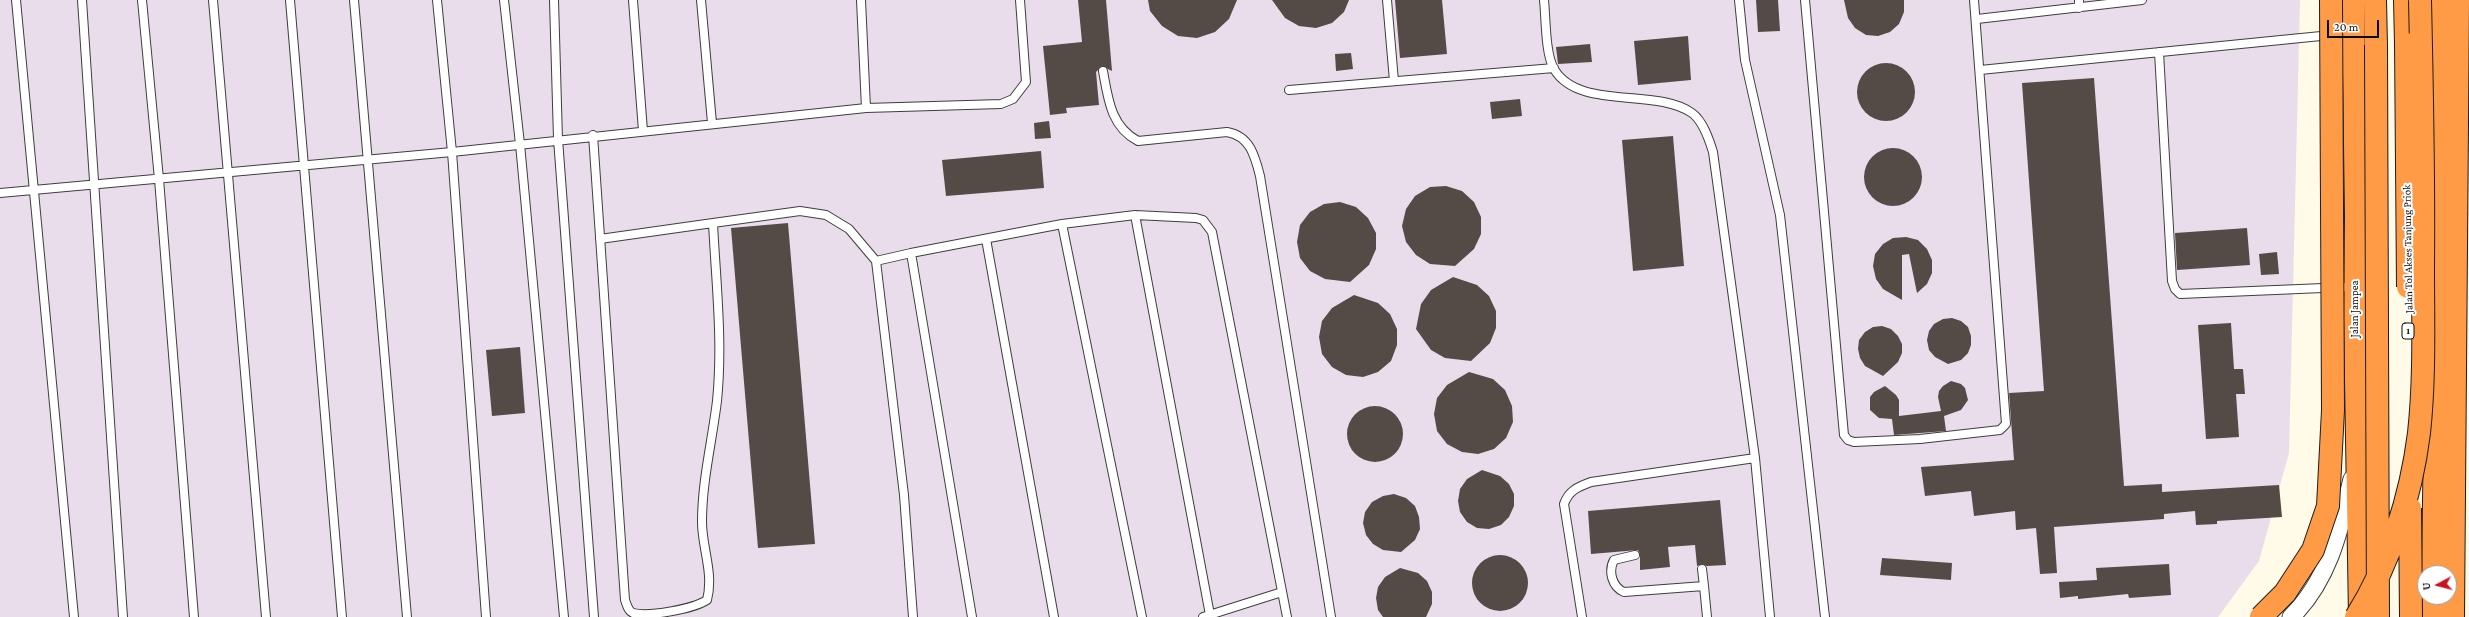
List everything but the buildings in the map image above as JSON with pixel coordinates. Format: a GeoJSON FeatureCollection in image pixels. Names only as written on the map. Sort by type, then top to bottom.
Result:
{"type":"FeatureCollection","features":[{"type":"Feature","properties":{"kind":"highway"},"geometry":{"type":"LineString","coordinates":[[2261,617],[2285,593],[2313,550],[2328,506],[2333,410],[2331,0]]}},
{"type":"Feature","properties":{"kind":"highway","name":"Jalan Jampea"},"geometry":{"type":"LineString","coordinates":[[2346,0],[2347,287],[2352,479],[2348,617]]}},
{"type":"Feature","properties":{"kind":"highway","name":"Jalan Jampea"},"geometry":{"type":"LineString","coordinates":[[2353,0],[2356,217],[2354,319],[2360,617]]}},
{"type":"Feature","properties":{"kind":"highway"},"geometry":{"type":"LineString","coordinates":[[2375,0],[2378,617]]}},
{"type":"Feature","properties":{"kind":"highway","name":"Jalan Tol Akses Tanjung Priok"},"geometry":{"type":"LineString","coordinates":[[2405,0],[2411,617]]}},
{"type":"Feature","properties":{"kind":"highway"},"geometry":{"type":"LineString","coordinates":[[2356,617],[2373,589],[2400,524],[2419,434],[2422,362],[2424,174],[2420,0]]}},
{"type":"Feature","properties":{"kind":"highway"},"geometry":{"type":"LineString","coordinates":[[2433,565],[2439,140],[2438,0]]}},
{"type":"Feature","properties":{"kind":"highway"},"geometry":{"type":"LineString","coordinates":[[2453,617],[2458,0]]}},
{"type":"Feature","properties":{"kind":"highway"},"geometry":{"type":"LineString","coordinates":[[2433,605],[2434,617]]}},
{"type":"Feature","properties":{"kind":"street"},"geometry":{"type":"LineString","coordinates":[[2291,617],[2306,603],[2320,579],[2338,536],[2352,479]]}},
{"type":"Feature","properties":{"kind":"lane"},"geometry":{"type":"LineString","coordinates":[[16,0],[74,617]]}},
{"type":"Feature","properties":{"kind":"lane"},"geometry":{"type":"LineString","coordinates":[[82,0],[124,617]]}},
{"type":"Feature","properties":{"kind":"lane"},"geometry":{"type":"LineString","coordinates":[[142,0],[159,179],[194,617]]}},
{"type":"Feature","properties":{"kind":"lane"},"geometry":{"type":"LineString","coordinates":[[212,0],[266,617]]}},
{"type":"Feature","properties":{"kind":"lane"},"geometry":{"type":"LineString","coordinates":[[290,0],[342,617]]}},
{"type":"Feature","properties":{"kind":"lane"},"geometry":{"type":"LineString","coordinates":[[354,0],[407,617]]}},
{"type":"Feature","properties":{"kind":"lane"},"geometry":{"type":"LineString","coordinates":[[437,0],[452,152],[486,617]]}},
{"type":"Feature","properties":{"kind":"lane"},"geometry":{"type":"LineString","coordinates":[[504,0],[520,144],[564,617]]}},
{"type":"Feature","properties":{"kind":"lane"},"geometry":{"type":"LineString","coordinates":[[554,0],[558,139],[594,617]]}},
{"type":"Feature","properties":{"kind":"lane"},"geometry":{"type":"LineString","coordinates":[[633,0],[643,130]]}},
{"type":"Feature","properties":{"kind":"lane"},"geometry":{"type":"LineString","coordinates":[[701,0],[712,123]]}},
{"type":"Feature","properties":{"kind":"lane"},"geometry":{"type":"LineString","coordinates":[[861,0],[866,108]]}},
{"type":"Feature","properties":{"kind":"lane"},"geometry":{"type":"LineString","coordinates":[[0,193],[35,192],[228,171],[452,152],[593,135],[866,108],[1001,104],[1013,99],[1026,82],[1020,0]]}},
{"type":"Feature","properties":{"kind":"lane"},"geometry":{"type":"LineString","coordinates":[[1387,0],[1394,81]]}},
{"type":"Feature","properties":{"kind":"lane"},"geometry":{"type":"LineString","coordinates":[[1544,0],[1549,50],[1554,68],[1567,83],[1584,91],[1676,104],[1693,113],[1707,134],[1713,152],[1755,458],[1770,617]]}},
{"type":"Feature","properties":{"kind":"lane"},"geometry":{"type":"LineString","coordinates":[[1739,0],[1745,60],[1780,214],[1825,617]]}},
{"type":"Feature","properties":{"kind":"lane"},"geometry":{"type":"LineString","coordinates":[[1805,0],[1844,435],[1850,442],[1920,439],[2000,430],[2006,424],[1977,19],[1974,0]]}},
{"type":"Feature","properties":{"kind":"lane"},"geometry":{"type":"LineString","coordinates":[[1977,19],[2079,4],[2142,0]]}},
{"type":"Feature","properties":{"kind":"lane"},"geometry":{"type":"LineString","coordinates":[[1980,70],[2338,34]]}},
{"type":"Feature","properties":{"kind":"lane"},"geometry":{"type":"LineString","coordinates":[[2158,52],[2172,281],[2175,289],[2180,294],[2347,287]]}},
{"type":"Feature","properties":{"kind":"lane"},"geometry":{"type":"LineString","coordinates":[[1289,90],[1554,68]]}},
{"type":"Feature","properties":{"kind":"lane"},"geometry":{"type":"LineString","coordinates":[[1103,71],[1109,105],[1118,125],[1127,135],[1138,141],[1227,132],[1237,134],[1242,137],[1254,152],[1260,176],[1331,617]]}},
{"type":"Feature","properties":{"kind":"lane"},"geometry":{"type":"LineString","coordinates":[[593,135],[625,600],[628,610],[635,614],[681,612],[706,600],[709,591],[708,566],[702,523],[709,444],[716,403],[720,344],[719,297],[713,223]]}},
{"type":"Feature","properties":{"kind":"lane"},"geometry":{"type":"LineString","coordinates":[[600,239],[800,211],[826,216],[849,229],[876,261],[904,495],[913,617]]}},
{"type":"Feature","properties":{"kind":"lane"},"geometry":{"type":"LineString","coordinates":[[1135,215],[1206,616],[1282,592]]}},
{"type":"Feature","properties":{"kind":"lane"},"geometry":{"type":"LineString","coordinates":[[876,261],[1062,224],[1135,215],[1196,218],[1203,220],[1212,232],[1288,617]]}},
{"type":"Feature","properties":{"kind":"lane"},"geometry":{"type":"LineString","coordinates":[[1062,224],[1142,617]]}},
{"type":"Feature","properties":{"kind":"lane"},"geometry":{"type":"LineString","coordinates":[[986,239],[1054,617]]}},
{"type":"Feature","properties":{"kind":"lane"},"geometry":{"type":"LineString","coordinates":[[911,253],[972,617]]}},
{"type":"Feature","properties":{"kind":"lane"},"geometry":{"type":"LineString","coordinates":[[1582,617],[1564,504],[1567,496],[1577,487],[1591,482],[1755,458]]}},
{"type":"Feature","properties":{"kind":"lane"},"geometry":{"type":"LineString","coordinates":[[1635,555],[1614,560],[1611,564],[1613,583],[1617,589],[1624,592],[1704,586]]}},
{"type":"Feature","properties":{"kind":"lane"},"geometry":{"type":"LineString","coordinates":[[1702,569],[1707,617]]}},
{"type":"Feature","properties":{"kind":"shaded area"},"geometry":{"type":"Polygon","coordinates":[[[0,0],[2300,0],[2289,453],[2259,561],[2218,617],[0,617],[0,0]]]}}]}
